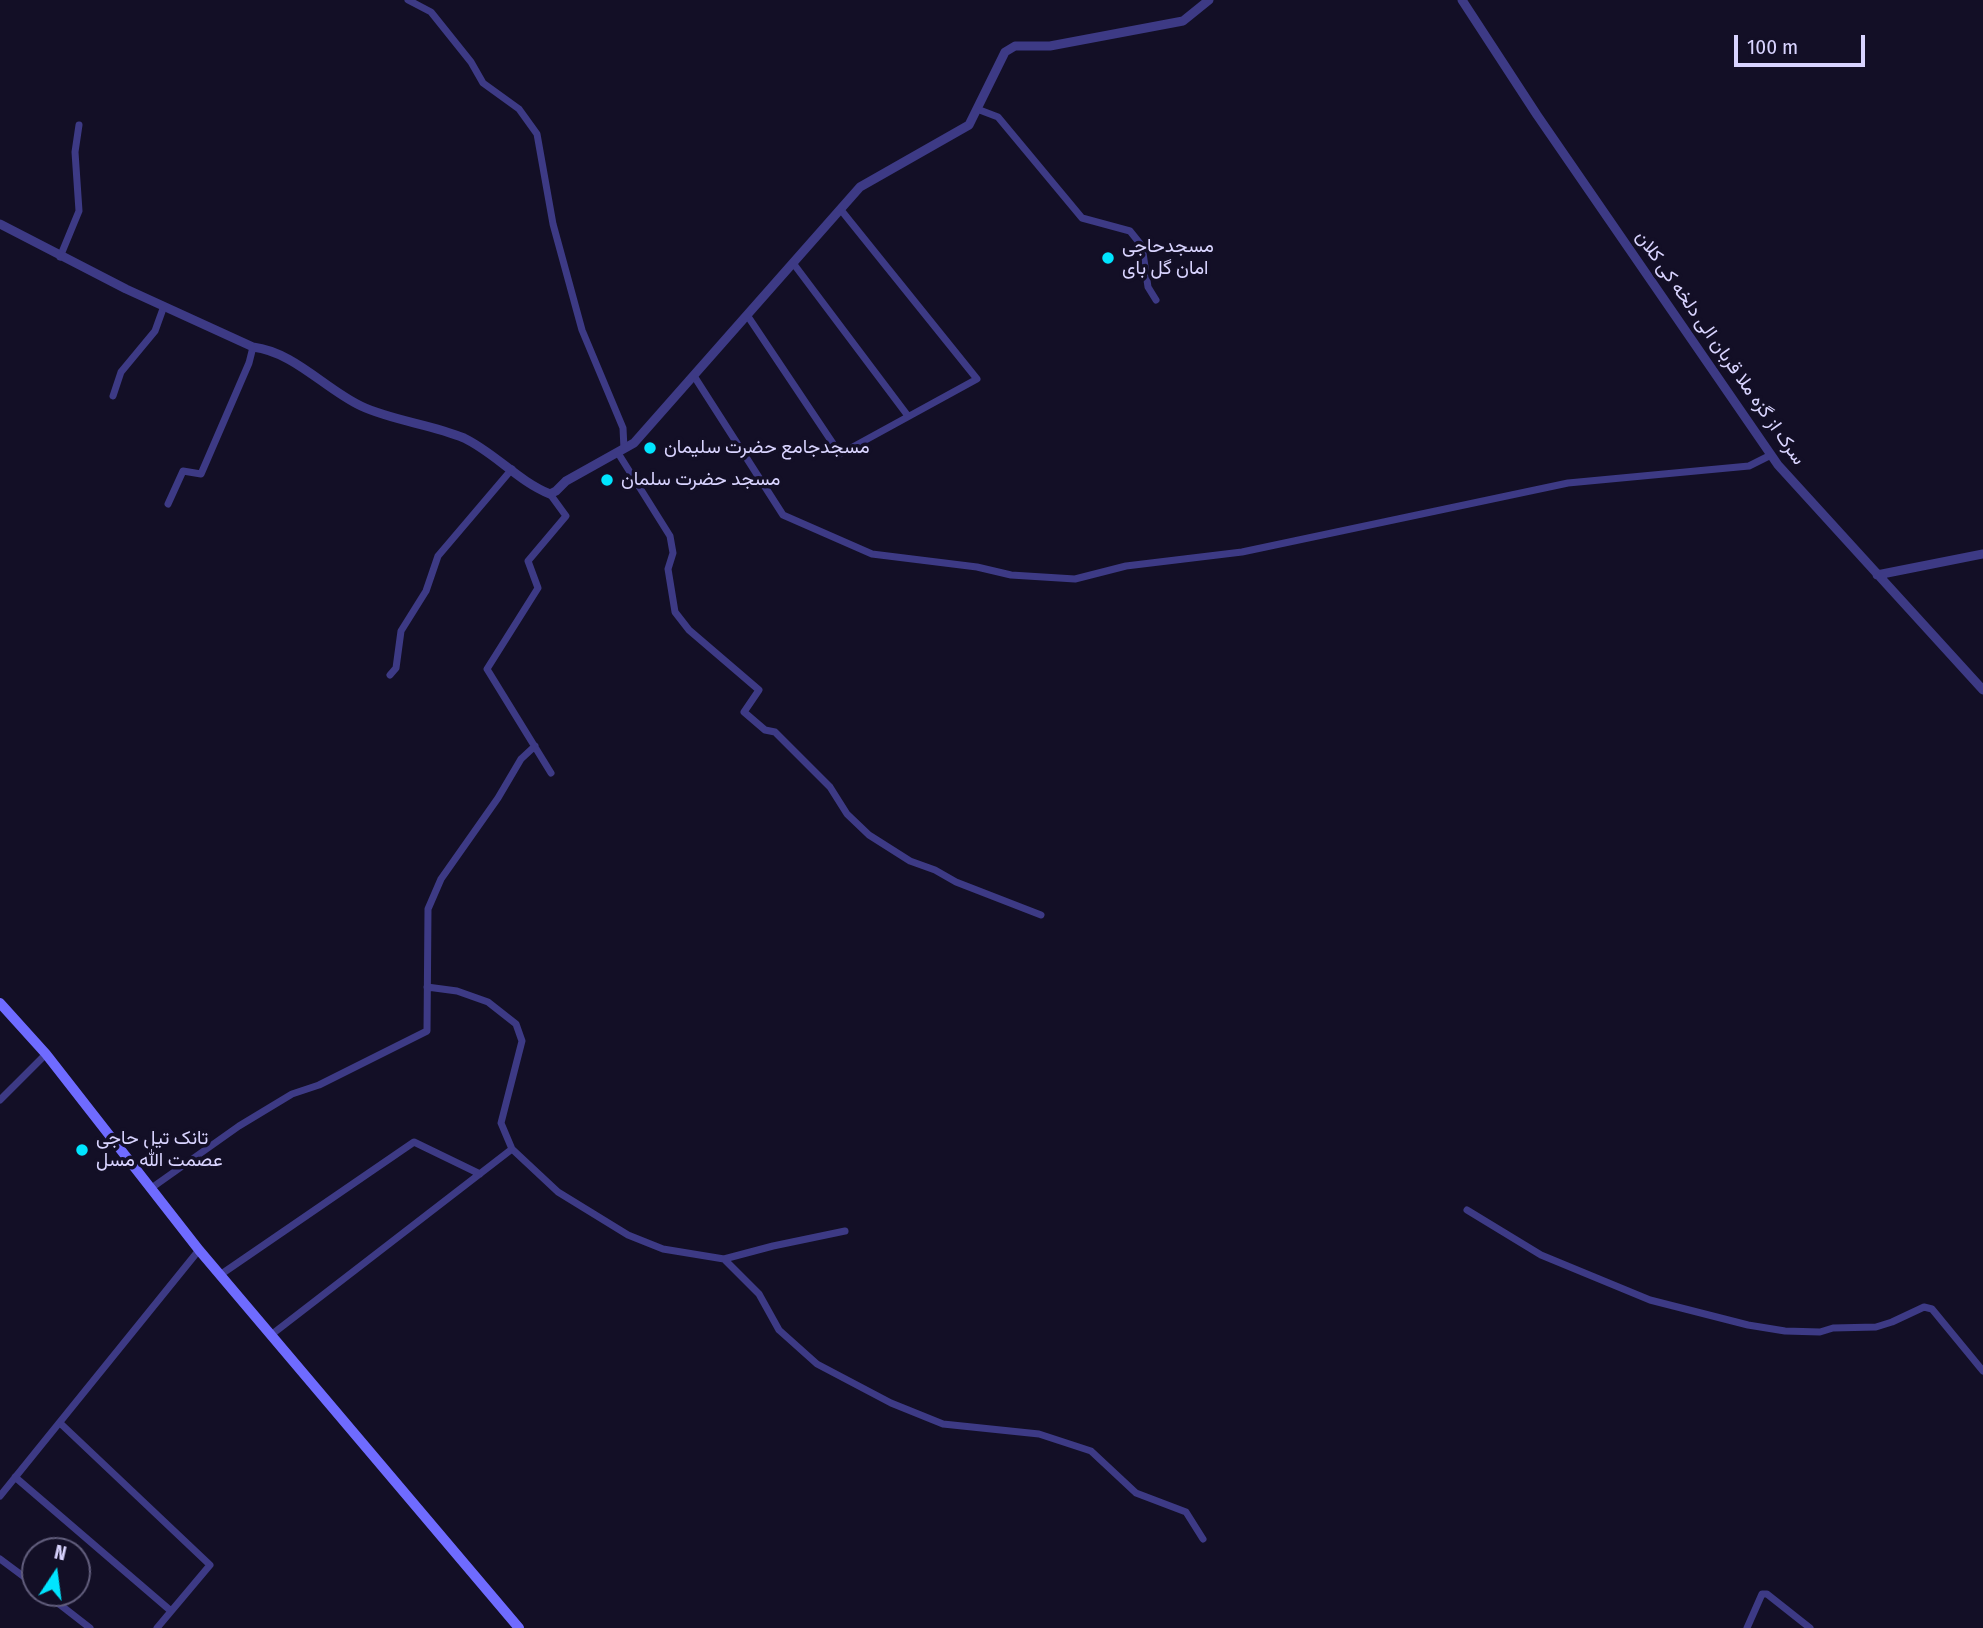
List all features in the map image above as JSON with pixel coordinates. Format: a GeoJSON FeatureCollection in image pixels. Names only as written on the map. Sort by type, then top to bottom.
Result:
{"type":"FeatureCollection","features":[{"type":"Feature","properties":{"kind":"main road"},"geometry":{"type":"LineString","coordinates":[[2,1009],[46,1054],[199,1250],[519,1628]]}},
{"type":"Feature","properties":{"kind":"street"},"geometry":{"type":"LineString","coordinates":[[408,0],[431,12],[471,62],[484,83],[519,109],[537,134],[553,224],[582,330],[623,428],[621,451],[670,536],[673,553],[668,569],[675,612],[689,630],[759,690],[744,712],[765,730],[775,732],[830,787],[847,814],[869,835],[909,861],[935,870],[956,883],[1041,915]]}},
{"type":"Feature","properties":{"kind":"street"},"geometry":{"type":"LineString","coordinates":[[550,494],[566,481],[634,443],[860,187],[969,125],[1005,52],[1015,46],[1050,47],[1183,21],[1209,0]]}},
{"type":"Feature","properties":{"kind":"street","name":"سرک از گزه ملا قربان الی دلخه کی کلان"},"geometry":{"type":"LineString","coordinates":[[1462,0],[1537,115],[1770,454],[1983,690]]}},
{"type":"Feature","properties":{"kind":"street"},"geometry":{"type":"LineString","coordinates":[[977,109],[998,117],[1082,218],[1130,231],[1142,246],[1148,287],[1156,300]]}},
{"type":"Feature","properties":{"kind":"street"},"geometry":{"type":"LineString","coordinates":[[60,257],[79,211],[75,152],[79,125]]}},
{"type":"Feature","properties":{"kind":"street"},"geometry":{"type":"LineString","coordinates":[[747,315],[840,454],[977,379],[841,210]]}},
{"type":"Feature","properties":{"kind":"street"},"geometry":{"type":"LineString","coordinates":[[0,224],[60,257],[164,306],[253,347],[265,348],[361,406],[464,439],[538,489],[550,494],[566,516],[527,561],[538,588],[487,669],[551,773]]}},
{"type":"Feature","properties":{"kind":"street"},"geometry":{"type":"LineString","coordinates":[[793,263],[908,416]]}},
{"type":"Feature","properties":{"kind":"street"},"geometry":{"type":"LineString","coordinates":[[113,396],[121,372],[155,331],[164,306]]}},
{"type":"Feature","properties":{"kind":"street"},"geometry":{"type":"LineString","coordinates":[[168,504],[183,471],[201,474],[253,347]]}},
{"type":"Feature","properties":{"kind":"street"},"geometry":{"type":"LineString","coordinates":[[694,376],[783,515],[872,554],[976,567],[1012,575],[1075,579],[1126,566],[1242,552],[1567,483],[1749,466],[1770,454]]}},
{"type":"Feature","properties":{"kind":"street"},"geometry":{"type":"LineString","coordinates":[[390,675],[396,668],[401,631],[426,591],[438,556],[512,469]]}},
{"type":"Feature","properties":{"kind":"street"},"geometry":{"type":"LineString","coordinates":[[1877,575],[1983,554]]}},
{"type":"Feature","properties":{"kind":"street"},"geometry":{"type":"LineString","coordinates":[[150,1189],[239,1126],[292,1094],[319,1085],[427,1031],[428,909],[441,879],[498,798],[521,759],[535,746]]}},
{"type":"Feature","properties":{"kind":"street"},"geometry":{"type":"LineString","coordinates":[[428,987],[457,991],[488,1002],[516,1024],[522,1041],[501,1124],[512,1149],[558,1192],[628,1235],[663,1249],[724,1259],[845,1231]]}},
{"type":"Feature","properties":{"kind":"street"},"geometry":{"type":"LineString","coordinates":[[0,1100],[46,1054]]}},
{"type":"Feature","properties":{"kind":"street"},"geometry":{"type":"LineString","coordinates":[[220,1275],[414,1142],[480,1174]]}},
{"type":"Feature","properties":{"kind":"street"},"geometry":{"type":"LineString","coordinates":[[271,1335],[512,1149]]}},
{"type":"Feature","properties":{"kind":"street"},"geometry":{"type":"LineString","coordinates":[[1467,1210],[1553,1261],[1650,1300],[1748,1325],[1785,1331],[1820,1332],[1833,1328],[1876,1327],[1924,1307],[1932,1309],[1983,1371]]}},
{"type":"Feature","properties":{"kind":"street"},"geometry":{"type":"LineString","coordinates":[[0,1496],[199,1250]]}},
{"type":"Feature","properties":{"kind":"street"},"geometry":{"type":"LineString","coordinates":[[724,1259],[759,1294],[779,1330],[817,1363],[891,1403],[943,1424],[1039,1434],[1091,1451],[1136,1493],[1186,1512],[1203,1539]]}},
{"type":"Feature","properties":{"kind":"street"},"geometry":{"type":"LineString","coordinates":[[60,1423],[210,1565],[157,1628]]}},
{"type":"Feature","properties":{"kind":"street"},"geometry":{"type":"LineString","coordinates":[[15,1478],[171,1611]]}},
{"type":"Feature","properties":{"kind":"street"},"geometry":{"type":"LineString","coordinates":[[0,1559],[21,1575]]}},
{"type":"Feature","properties":{"kind":"street"},"geometry":{"type":"LineString","coordinates":[[1747,1628],[1762,1594],[1767,1594],[1810,1628]]}},
{"type":"Feature","properties":{"kind":"street"},"geometry":{"type":"LineString","coordinates":[[63,1607],[89,1628]]}},
{"type":"Feature","properties":{"kind":"place","name":"مسجدحاجی امان گل بای"},"geometry":{"type":"Point","coordinates":[1108,258]}},
{"type":"Feature","properties":{"kind":"place","name":"مسجدجامع حضرت سلیمان"},"geometry":{"type":"Point","coordinates":[650,448]}},
{"type":"Feature","properties":{"kind":"place","name":"مسجد حضرت سلمان"},"geometry":{"type":"Point","coordinates":[607,480]}},
{"type":"Feature","properties":{"kind":"place","name":"تانک تیل حاجی عصمت الله مسل"},"geometry":{"type":"Point","coordinates":[82,1150]}}]}
